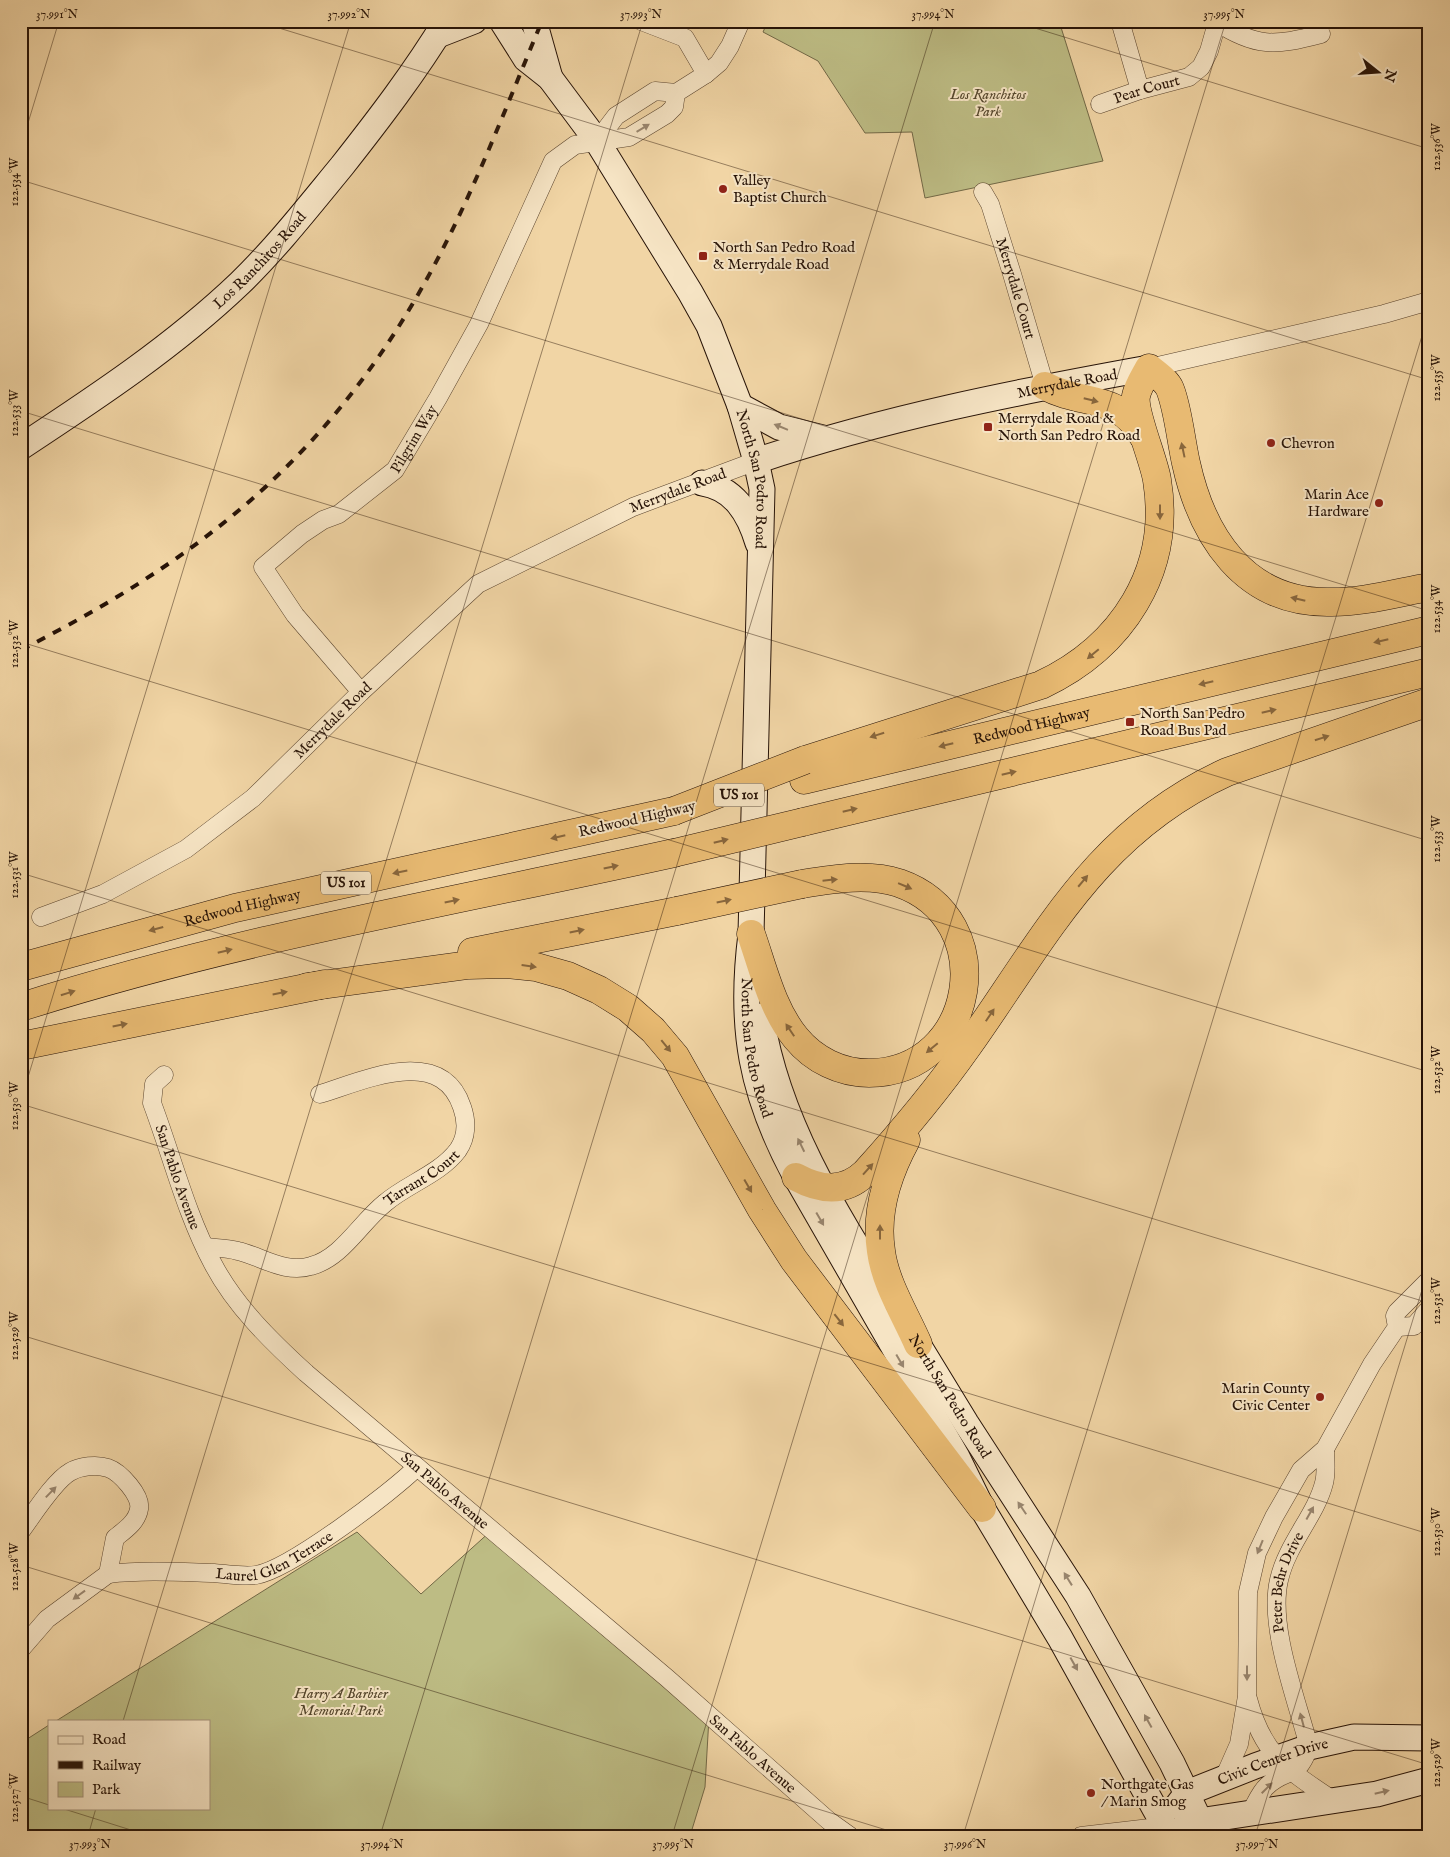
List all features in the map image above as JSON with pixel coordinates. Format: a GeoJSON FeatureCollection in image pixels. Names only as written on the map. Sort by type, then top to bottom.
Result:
{"type":"FeatureCollection","features":[{"type":"Feature","properties":{"kind":"highway"},"geometry":{"type":"LineString","coordinates":[[805,770],[1042,685],[1075,668],[1104,644],[1116,631],[1138,600],[1154,557],[1160,514],[1154,463],[1140,418],[1136,396],[1149,368],[1170,387],[1190,484],[1204,522],[1224,552],[1249,576],[1284,594],[1321,602],[1356,600],[1429,588]]}},
{"type":"Feature","properties":{"kind":"highway"},"geometry":{"type":"LineString","coordinates":[[1045,386],[1054,391],[1094,400],[1118,409],[1129,417],[1140,430],[1154,463]]}},
{"type":"Feature","properties":{"kind":"highway","name":"Redwood Highway"},"geometry":{"type":"LineString","coordinates":[[21,967],[244,906],[674,811],[805,770],[1429,630]]}},
{"type":"Feature","properties":{"kind":"highway"},"geometry":{"type":"LineString","coordinates":[[21,1007],[168,965],[302,932],[674,853],[1429,672]]}},
{"type":"Feature","properties":{"kind":"highway"},"geometry":{"type":"LineString","coordinates":[[918,1344],[884,1262],[880,1239],[882,1210],[890,1175],[906,1138],[1076,890],[1108,854],[1151,818],[1198,786],[1227,772],[1429,702]]}},
{"type":"Feature","properties":{"kind":"highway"},"geometry":{"type":"LineString","coordinates":[[21,1046],[802,884],[858,878],[889,880],[922,894],[942,911],[956,933],[962,948],[965,982],[958,1014],[938,1044],[908,1064],[881,1072],[855,1072],[838,1068],[823,1061],[802,1044],[784,1019],[751,934]]}},
{"type":"Feature","properties":{"kind":"highway"},"geometry":{"type":"LineString","coordinates":[[307,987],[468,965],[521,965],[568,976],[598,990],[628,1008],[653,1030],[674,1056],[753,1194],[794,1260],[982,1508]]}},
{"type":"Feature","properties":{"kind":"highway"},"geometry":{"type":"LineString","coordinates":[[796,1177],[825,1188],[848,1185],[865,1173],[967,1048]]}},
{"type":"Feature","properties":{"kind":"main road"},"geometry":{"type":"LineString","coordinates":[[442,28],[474,21]]}},
{"type":"Feature","properties":{"kind":"main road"},"geometry":{"type":"LineString","coordinates":[[479,21],[504,23]]}},
{"type":"Feature","properties":{"kind":"main road","name":"North San Pedro Road"},"geometry":{"type":"LineString","coordinates":[[534,21],[550,78]]}},
{"type":"Feature","properties":{"kind":"main road","name":"North San Pedro Road"},"geometry":{"type":"LineString","coordinates":[[504,23],[526,59],[550,78],[597,141],[709,326],[740,406],[756,461],[762,488],[761,552],[754,744],[751,934],[747,965],[746,1003],[752,1066],[770,1126],[796,1177],[957,1457],[982,1508],[1042,1606],[1167,1830]]}},
{"type":"Feature","properties":{"kind":"main road","name":"Los Ranchitos Road"},"geometry":{"type":"LineString","coordinates":[[21,447],[148,360],[240,283],[274,248],[375,124],[442,28]]}},
{"type":"Feature","properties":{"kind":"main road","name":"Merrydale Road"},"geometry":{"type":"LineString","coordinates":[[756,461],[886,422],[1045,386],[1149,368]]}},
{"type":"Feature","properties":{"kind":"main road"},"geometry":{"type":"LineString","coordinates":[[740,406],[779,427],[826,439]]}},
{"type":"Feature","properties":{"kind":"main road"},"geometry":{"type":"LineString","coordinates":[[702,483],[724,489],[737,501],[751,525],[761,552]]}},
{"type":"Feature","properties":{"kind":"main road","name":"North San Pedro Road"},"geometry":{"type":"LineString","coordinates":[[751,934],[763,1024],[776,1083],[798,1138],[868,1264],[966,1423],[1078,1596],[1187,1794],[1204,1829]]}},
{"type":"Feature","properties":{"kind":"main road","name":"Civic Center Drive"},"geometry":{"type":"LineString","coordinates":[[1167,1830],[1187,1794],[1224,1778],[1284,1765],[1310,1747],[1354,1737],[1429,1738]]}},
{"type":"Feature","properties":{"kind":"main road"},"geometry":{"type":"LineString","coordinates":[[1167,1830],[1204,1829],[1250,1813],[1377,1794],[1429,1780]]}},
{"type":"Feature","properties":{"kind":"street"},"geometry":{"type":"LineString","coordinates":[[641,21],[685,38],[706,74]]}},
{"type":"Feature","properties":{"kind":"street"},"geometry":{"type":"LineString","coordinates":[[597,141],[616,116],[655,91],[676,93],[706,74],[719,63],[730,46],[741,21]]}},
{"type":"Feature","properties":{"kind":"street"},"geometry":{"type":"LineString","coordinates":[[1120,21],[1140,90]]}},
{"type":"Feature","properties":{"kind":"street"},"geometry":{"type":"LineString","coordinates":[[1216,22],[1258,43],[1284,44],[1320,34]]}},
{"type":"Feature","properties":{"kind":"street","name":"Pear Court"},"geometry":{"type":"LineString","coordinates":[[1100,104],[1140,90],[1177,82],[1190,77],[1201,67],[1209,51],[1216,22]]}},
{"type":"Feature","properties":{"kind":"street"},"geometry":{"type":"LineString","coordinates":[[597,141],[629,137],[637,133],[667,114],[674,107],[676,93]]}},
{"type":"Feature","properties":{"kind":"street","name":"Pilgrim Way"},"geometry":{"type":"LineString","coordinates":[[361,692],[295,615],[263,567],[302,534],[324,520],[339,514],[395,470],[479,324],[553,161],[575,145],[597,141]]}},
{"type":"Feature","properties":{"kind":"street","name":"Merrydale Court"},"geometry":{"type":"LineString","coordinates":[[983,192],[990,204],[1045,386]]}},
{"type":"Feature","properties":{"kind":"street","name":"Merrydale Road"},"geometry":{"type":"LineString","coordinates":[[1149,368],[1384,314],[1429,301]]}},
{"type":"Feature","properties":{"kind":"street","name":"Merrydale Road"},"geometry":{"type":"LineString","coordinates":[[41,917],[103,894],[186,849],[253,798],[361,692],[478,584],[633,508],[756,461]]}},
{"type":"Feature","properties":{"kind":"street","name":"Tarrant Court"},"geometry":{"type":"LineString","coordinates":[[205,1247],[238,1251],[289,1268],[301,1269],[324,1261],[335,1253],[384,1203],[443,1164],[458,1149],[463,1140],[466,1119],[459,1099],[449,1083],[434,1075],[416,1071],[395,1073],[320,1094]]}},
{"type":"Feature","properties":{"kind":"street","name":"San Pablo Avenue"},"geometry":{"type":"LineString","coordinates":[[164,1075],[154,1084],[151,1093],[152,1104],[205,1247],[223,1280],[270,1338],[306,1373],[661,1674],[832,1831],[850,1836]]}},
{"type":"Feature","properties":{"kind":"street"},"geometry":{"type":"LineString","coordinates":[[1224,1778],[1238,1744],[1247,1696],[1248,1592],[1257,1553],[1274,1517],[1301,1470],[1324,1449],[1372,1364],[1397,1327],[1395,1316],[1397,1312],[1429,1280]]}},
{"type":"Feature","properties":{"kind":"street"},"geometry":{"type":"LineString","coordinates":[[1397,1327],[1414,1326],[1429,1309]]}},
{"type":"Feature","properties":{"kind":"street","name":"Peter Behr Drive"},"geometry":{"type":"LineString","coordinates":[[1310,1747],[1280,1636],[1276,1604],[1277,1587],[1284,1562],[1325,1481],[1324,1449]]}},
{"type":"Feature","properties":{"kind":"street"},"geometry":{"type":"LineString","coordinates":[[21,1531],[44,1498],[70,1472],[88,1466],[108,1468],[131,1486],[140,1507],[129,1528],[115,1538],[108,1574]]}},
{"type":"Feature","properties":{"kind":"street","name":"Laurel Glen Terrace"},"geometry":{"type":"LineString","coordinates":[[21,1649],[47,1619],[108,1574],[139,1570],[256,1575],[276,1568],[320,1541],[402,1482],[417,1467]]}},
{"type":"Feature","properties":{"kind":"street"},"geometry":{"type":"LineString","coordinates":[[1247,1696],[1264,1740],[1284,1765],[1334,1800]]}},
{"type":"Feature","properties":{"kind":"street"},"geometry":{"type":"LineString","coordinates":[[1250,1813],[1266,1786],[1284,1765]]}},
{"type":"Feature","properties":{"kind":"street"},"geometry":{"type":"LineString","coordinates":[[1081,1836],[1167,1830]]}},
{"type":"Feature","properties":{"kind":"green space","name":"Los Ranchitos Park"},"geometry":{"type":"Polygon","coordinates":[[[768,21],[1059,21],[1103,161],[925,198],[912,132],[865,133],[818,61],[763,32],[768,21]]]}},
{"type":"Feature","properties":{"kind":"green space","name":"Harry A Barbier Memorial Park"},"geometry":{"type":"Polygon","coordinates":[[[492,1530],[709,1717],[705,1787],[690,1836],[21,1836],[21,1743],[48,1726],[48,1810],[210,1810],[210,1720],[58,1720],[357,1532],[421,1594],[492,1530]]]}},
{"type":"Feature","properties":{"kind":"railway"},"geometry":{"type":"LineString","coordinates":[[21,650],[83,617],[141,582],[195,545],[246,504],[293,460],[337,412],[378,358],[416,298],[452,231],[484,162],[542,21]]}},
{"type":"Feature","properties":{"kind":"place","name":"Valley Baptist Church"},"geometry":{"type":"Point","coordinates":[723,189]}},
{"type":"Feature","properties":{"kind":"place","name":"North San Pedro Road & Merrydale Road"},"geometry":{"type":"Point","coordinates":[703,256]}},
{"type":"Feature","properties":{"kind":"place","name":"Merrydale Road & North San Pedro Road"},"geometry":{"type":"Point","coordinates":[988,427]}},
{"type":"Feature","properties":{"kind":"place","name":"Chevron"},"geometry":{"type":"Point","coordinates":[1271,443]}},
{"type":"Feature","properties":{"kind":"place","name":"Marin Ace Hardware"},"geometry":{"type":"Point","coordinates":[1379,503]}},
{"type":"Feature","properties":{"kind":"place","name":"North San Pedro Road Bus Pad"},"geometry":{"type":"Point","coordinates":[1130,722]}},
{"type":"Feature","properties":{"kind":"place","name":"Marin County Civic Center"},"geometry":{"type":"Point","coordinates":[1320,1397]}},
{"type":"Feature","properties":{"kind":"place","name":"Northgate Gas / Marin Smog"},"geometry":{"type":"Point","coordinates":[1091,1793]}}]}
